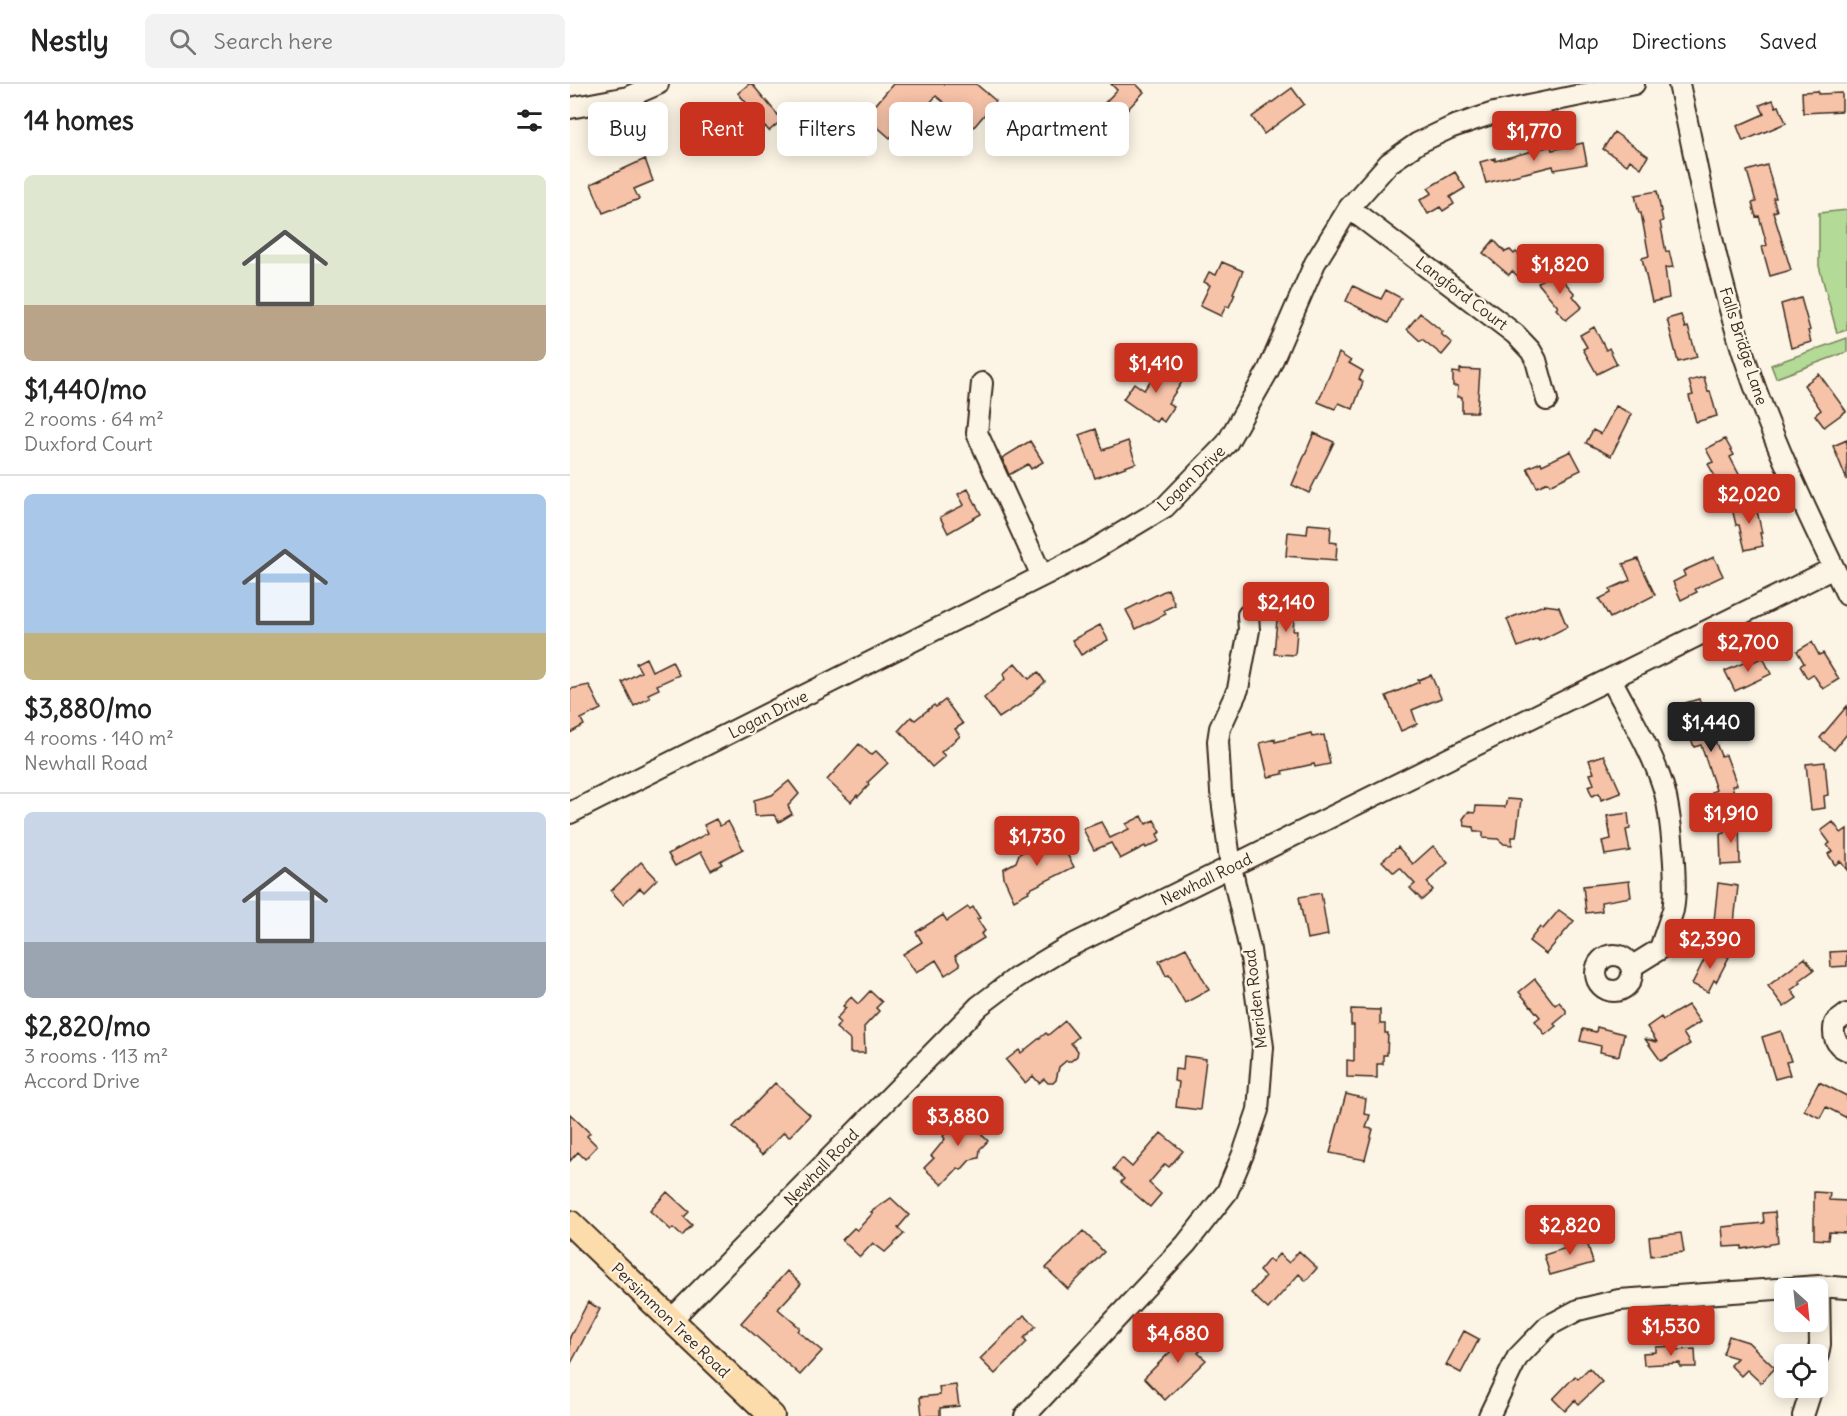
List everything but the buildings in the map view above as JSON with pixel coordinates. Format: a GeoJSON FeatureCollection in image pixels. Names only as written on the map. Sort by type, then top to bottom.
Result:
{"type":"FeatureCollection","features":[{"type":"Feature","properties":{"kind":"main road","name":"Persimmon Tree Road"},"geometry":{"type":"LineString","coordinates":[[570,1223],[772,1416]]}},
{"type":"Feature","properties":{"kind":"street"},"geometry":{"type":"LineString","coordinates":[[570,108],[628,97],[658,84]]}},
{"type":"Feature","properties":{"kind":"street","name":"Logan Drive"},"geometry":{"type":"LineString","coordinates":[[570,813],[1090,552],[1165,507],[1227,443],[1268,371],[1315,263],[1349,208],[1389,163],[1418,143],[1452,127],[1494,113],[1634,84]]}},
{"type":"Feature","properties":{"kind":"street","name":"Falls Bridge Lane"},"geometry":{"type":"LineString","coordinates":[[1679,84],[1719,267],[1739,342],[1779,450],[1847,595]]}},
{"type":"Feature","properties":{"kind":"street","name":"Langford Court"},"geometry":{"type":"LineString","coordinates":[[1349,208],[1515,334],[1536,360],[1547,400]]}},
{"type":"Feature","properties":{"kind":"street"},"geometry":{"type":"LineString","coordinates":[[982,383],[977,433],[1042,576]]}},
{"type":"Feature","properties":{"kind":"street","name":"Newhall Road"},"geometry":{"type":"LineString","coordinates":[[671,1320],[979,1006],[1017,978],[1064,949],[1834,568]]}},
{"type":"Feature","properties":{"kind":"street","name":"Meriden Road"},"geometry":{"type":"LineString","coordinates":[[1025,1416],[1186,1244],[1227,1192],[1244,1154],[1258,1110],[1263,1047],[1250,950],[1231,867],[1221,792],[1218,741],[1220,728],[1238,689],[1249,630],[1248,615]]}},
{"type":"Feature","properties":{"kind":"street"},"geometry":{"type":"LineString","coordinates":[[1611,679],[1657,768],[1664,788],[1674,865],[1673,908],[1660,949],[1631,967]]}},
{"type":"Feature","properties":{"kind":"street"},"geometry":{"type":"LineString","coordinates":[[1847,1014],[1836,1023],[1834,1035],[1839,1046],[1847,1050]]}},
{"type":"Feature","properties":{"kind":"street"},"geometry":{"type":"LineString","coordinates":[[1828,1287],[1847,1288]]}},
{"type":"Feature","properties":{"kind":"street"},"geometry":{"type":"LineString","coordinates":[[1489,1416],[1517,1358],[1548,1326],[1578,1310],[1619,1300],[1774,1289]]}},
{"type":"Feature","properties":{"kind":"street"},"geometry":{"type":"LineString","coordinates":[[1803,1416],[1809,1398]]}},
{"type":"Feature","properties":{"kind":"green space"},"geometry":{"type":"Polygon","coordinates":[[[1847,210],[1847,330],[1837,333],[1819,266],[1819,213],[1847,210]]]}},
{"type":"Feature","properties":{"kind":"green space"},"geometry":{"type":"Polygon","coordinates":[[[1847,338],[1847,352],[1776,378],[1771,365],[1847,338]]]}}]}
